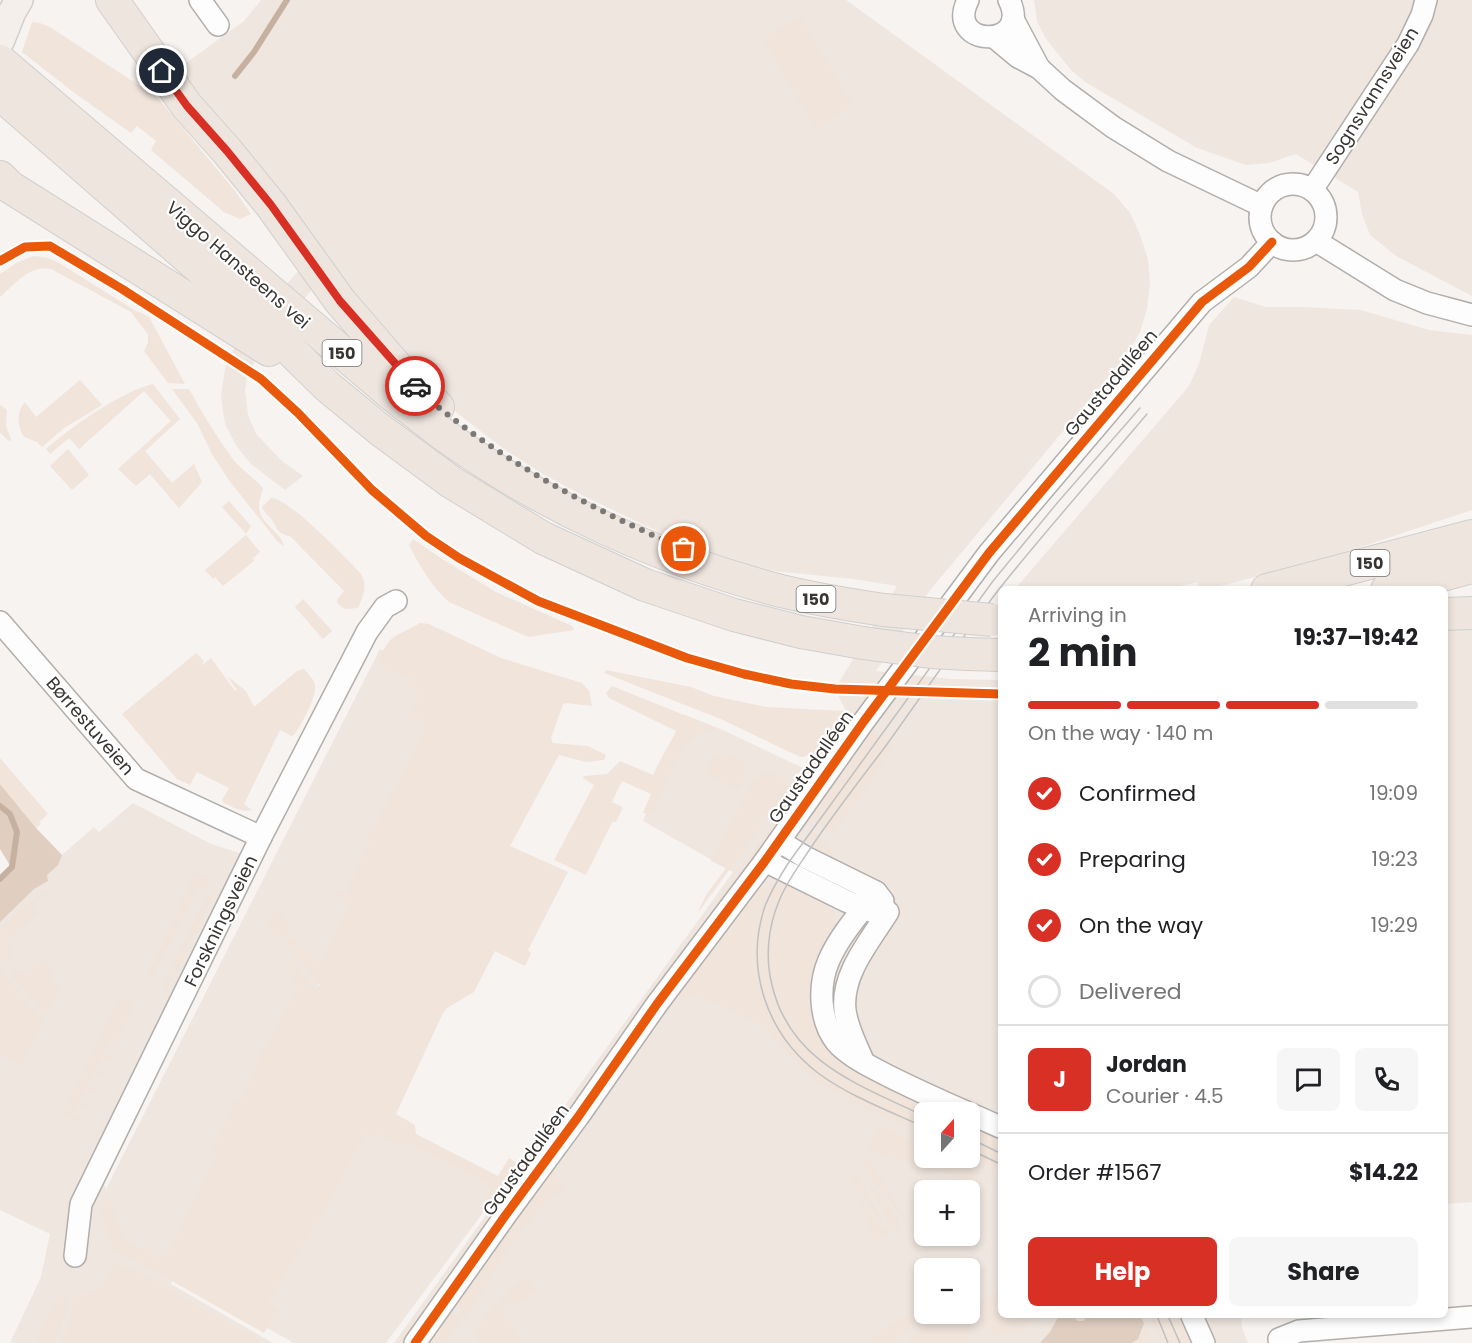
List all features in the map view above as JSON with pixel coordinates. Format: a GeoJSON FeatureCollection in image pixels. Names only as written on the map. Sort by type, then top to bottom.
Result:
{"type":"FeatureCollection","features":[{"type":"Feature","properties":{"kind":"highway"},"geometry":{"type":"LineString","coordinates":[[112,0],[187,106],[271,205],[340,301],[420,391],[446,414],[491,447],[550,484],[684,549],[729,576]]}},
{"type":"Feature","properties":{"kind":"highway","name":"Viggo Hansteens vei"},"geometry":{"type":"LineString","coordinates":[[8,25],[346,356],[445,435],[521,484],[581,517],[648,547],[729,576],[816,599],[884,610],[996,620]]}},
{"type":"Feature","properties":{"kind":"highway","name":"Viggo Hansteens vei"},"geometry":{"type":"LineString","coordinates":[[0,94],[265,326],[328,387],[379,429],[451,482],[543,538],[645,585],[734,615],[801,632],[863,644],[998,655]]}},
{"type":"Feature","properties":{"kind":"highway"},"geometry":{"type":"LineString","coordinates":[[3,183],[328,387]]}},
{"type":"Feature","properties":{"kind":"highway","name":"150"},"geometry":{"type":"LineString","coordinates":[[1283,586],[1472,536]]}},
{"type":"Feature","properties":{"kind":"highway","name":"150"},"geometry":{"type":"LineString","coordinates":[[1402,586],[1472,567]]}},
{"type":"Feature","properties":{"kind":"highway"},"geometry":{"type":"LineString","coordinates":[[1448,614],[1472,613]]}},
{"type":"Feature","properties":{"kind":"street"},"geometry":{"type":"LineString","coordinates":[[200,0],[218,25]]}},
{"type":"Feature","properties":{"kind":"street"},"geometry":{"type":"LineString","coordinates":[[968,0],[964,14],[968,27],[980,36],[994,37],[1006,30],[1012,7]]}},
{"type":"Feature","properties":{"kind":"street","name":"Sognsvannsveien"},"geometry":{"type":"LineString","coordinates":[[1312,190],[1408,44],[1422,15],[1426,0]]}},
{"type":"Feature","properties":{"kind":"street"},"geometry":{"type":"LineString","coordinates":[[1012,7],[1039,68]]}},
{"type":"Feature","properties":{"kind":"street"},"geometry":{"type":"LineString","coordinates":[[994,37],[1018,57],[1039,68],[1078,102],[1113,127],[1159,155],[1262,206]]}},
{"type":"Feature","properties":{"kind":"street"},"geometry":{"type":"LineString","coordinates":[[1294,184],[1312,190],[1324,205],[1326,215],[1322,234],[1316,241],[1298,249],[1289,249],[1272,242],[1262,228],[1260,220],[1262,206],[1268,195],[1284,185],[1294,184]]}},
{"type":"Feature","properties":{"kind":"street"},"geometry":{"type":"LineString","coordinates":[[1316,241],[1395,290],[1426,303],[1472,315]]}},
{"type":"Feature","properties":{"kind":"street","name":"Gaustadalléen"},"geometry":{"type":"LineString","coordinates":[[415,1343],[534,1175],[578,1118],[657,1004],[779,842],[864,721],[989,553],[1202,302],[1249,267],[1272,242]]}},
{"type":"Feature","properties":{"kind":"street","name":"Forskningsveien"},"geometry":{"type":"LineString","coordinates":[[75,1256],[81,1204],[261,837],[367,632],[385,607],[396,601]]}},
{"type":"Feature","properties":{"kind":"street","name":"Børrestuveien"},"geometry":{"type":"LineString","coordinates":[[0,622],[136,779],[261,837]]}},
{"type":"Feature","properties":{"kind":"street"},"geometry":{"type":"LineString","coordinates":[[779,842],[876,892],[888,912]]}},
{"type":"Feature","properties":{"kind":"street"},"geometry":{"type":"LineString","coordinates":[[765,861],[863,909],[875,913],[888,912]]}},
{"type":"Feature","properties":{"kind":"street"},"geometry":{"type":"LineString","coordinates":[[876,892],[839,942],[828,961],[822,981],[822,995],[825,1019],[832,1036],[844,1049],[900,1082],[998,1126]]}},
{"type":"Feature","properties":{"kind":"street"},"geometry":{"type":"LineString","coordinates":[[865,1063],[845,1010],[847,987],[854,967],[888,912]]}},
{"type":"Feature","properties":{"kind":"street"},"geometry":{"type":"LineString","coordinates":[[1280,1339],[1299,1331],[1472,1317]]}},
{"type":"Feature","properties":{"kind":"street"},"geometry":{"type":"LineString","coordinates":[[1193,1318],[1204,1343]]}},
{"type":"Feature","properties":{"kind":"shaded area"},"geometry":{"type":"Polygon","coordinates":[[[261,0],[846,0],[1114,194],[1130,213],[1148,260],[1150,284],[1147,309],[1140,332],[1126,356],[931,589],[876,671],[950,679],[998,680],[998,1318],[1241,1318],[1242,1328],[1248,1343],[394,1343],[733,872],[643,821],[683,714],[803,768],[846,711],[835,689],[897,586],[853,579],[744,568],[646,526],[543,474],[504,449],[448,406],[327,272],[259,352],[247,378],[245,390],[248,415],[256,434],[282,461],[303,476],[285,490],[251,464],[237,447],[225,424],[221,397],[225,368],[237,342],[319,247],[179,68],[244,21],[261,0]]]}},
{"type":"Feature","properties":{"kind":"shaded area"},"geometry":{"type":"Polygon","coordinates":[[[1034,0],[1472,0],[1472,296],[1396,256],[1370,235],[1362,214],[1358,192],[1296,154],[1269,163],[1246,165],[1197,148],[1085,82],[1071,70],[1046,39],[1037,21],[1034,0]]]}},
{"type":"Feature","properties":{"kind":"shaded area"},"geometry":{"type":"Polygon","coordinates":[[[800,17],[852,105],[816,128],[763,39],[800,17]]]}},
{"type":"Feature","properties":{"kind":"shaded area"},"geometry":{"type":"Polygon","coordinates":[[[32,22],[50,27],[158,98],[235,191],[251,214],[240,219],[224,212],[151,150],[156,141],[137,126],[131,133],[22,52],[32,22]]]}},
{"type":"Feature","properties":{"kind":"shaded area"},"geometry":{"type":"Polygon","coordinates":[[[34,256],[48,258],[59,263],[149,317],[185,384],[168,383],[144,351],[148,342],[148,334],[131,312],[51,269],[43,268],[29,272],[0,297],[0,274],[18,262],[34,256]]]}},
{"type":"Feature","properties":{"kind":"shaded area"},"geometry":{"type":"Polygon","coordinates":[[[1234,297],[1266,307],[1361,310],[1429,330],[1472,335],[1472,510],[1331,557],[1220,586],[1199,586],[1198,582],[1180,586],[1017,586],[1189,386],[1199,364],[1209,325],[1234,297]]]}},
{"type":"Feature","properties":{"kind":"shaded area"},"geometry":{"type":"Polygon","coordinates":[[[80,380],[102,405],[64,428],[42,447],[37,442],[24,437],[18,419],[25,402],[36,417],[80,380]]]}},
{"type":"Feature","properties":{"kind":"shaded area"},"geometry":{"type":"Polygon","coordinates":[[[153,384],[180,419],[145,451],[172,483],[194,464],[202,482],[179,508],[150,474],[136,486],[118,469],[171,421],[144,391],[79,449],[69,438],[50,454],[46,449],[82,421],[112,402],[153,384]]]}},
{"type":"Feature","properties":{"kind":"shaded area"},"geometry":{"type":"Polygon","coordinates":[[[172,389],[189,389],[232,458],[263,488],[259,503],[260,513],[279,536],[284,546],[278,542],[228,479],[212,454],[197,423],[172,389]]]}},
{"type":"Feature","properties":{"kind":"shaded area"},"geometry":{"type":"Polygon","coordinates":[[[0,405],[7,410],[6,426],[11,440],[9,441],[0,433],[0,405]]]}},
{"type":"Feature","properties":{"kind":"shaded area"},"geometry":{"type":"Polygon","coordinates":[[[68,449],[89,475],[72,490],[50,466],[68,449]]]}},
{"type":"Feature","properties":{"kind":"shaded area"},"geometry":{"type":"Polygon","coordinates":[[[271,498],[291,508],[304,518],[361,574],[364,587],[358,608],[345,609],[338,604],[337,600],[344,591],[291,537],[278,531],[262,507],[271,498]]]}},
{"type":"Feature","properties":{"kind":"shaded area"},"geometry":{"type":"Polygon","coordinates":[[[229,501],[251,526],[246,534],[222,507],[229,501]]]}},
{"type":"Feature","properties":{"kind":"shaded area"},"geometry":{"type":"Polygon","coordinates":[[[246,535],[260,552],[253,558],[254,561],[223,586],[205,570],[246,535]]]}},
{"type":"Feature","properties":{"kind":"shaded area"},"geometry":{"type":"Polygon","coordinates":[[[413,539],[496,592],[572,626],[574,630],[528,637],[449,602],[432,583],[417,560],[409,545],[413,539]]]}},
{"type":"Feature","properties":{"kind":"shaded area"},"geometry":{"type":"Polygon","coordinates":[[[303,599],[332,631],[323,639],[295,607],[303,599]]]}},
{"type":"Feature","properties":{"kind":"shaded area"},"geometry":{"type":"Polygon","coordinates":[[[420,623],[429,624],[501,658],[582,683],[589,691],[592,706],[563,704],[551,738],[553,743],[588,746],[606,755],[604,760],[586,762],[559,755],[510,846],[568,872],[528,950],[531,953],[525,966],[495,951],[474,992],[447,1008],[443,1013],[396,1114],[415,1125],[416,1134],[498,1176],[509,1158],[519,1164],[496,1195],[487,1190],[486,1184],[408,1144],[399,1146],[376,1134],[373,1138],[366,1134],[329,1205],[269,1303],[280,1308],[264,1333],[133,1259],[114,1252],[100,1211],[108,1197],[118,1224],[127,1239],[141,1249],[152,1251],[153,1258],[166,1257],[217,1154],[213,1149],[235,1101],[242,1100],[261,1054],[298,989],[287,968],[289,963],[287,956],[314,989],[320,985],[286,943],[293,937],[319,966],[349,904],[335,894],[338,891],[345,896],[371,840],[366,837],[371,826],[375,827],[426,727],[418,716],[409,725],[407,723],[421,693],[409,687],[410,675],[398,674],[399,671],[396,674],[377,663],[390,640],[420,623]]]}},
{"type":"Feature","properties":{"kind":"shaded area"},"geometry":{"type":"Polygon","coordinates":[[[1472,627],[1472,1202],[1448,1204],[1448,628],[1472,627]]]}},
{"type":"Feature","properties":{"kind":"shaded area"},"geometry":{"type":"Polygon","coordinates":[[[380,649],[419,667],[443,732],[171,1284],[273,1343],[10,1343],[41,1277],[50,1234],[0,1210],[0,879],[32,847],[58,865],[62,855],[94,827],[99,832],[133,803],[211,844],[252,857],[98,1170],[106,1189],[380,649]]]}},
{"type":"Feature","properties":{"kind":"shaded area"},"geometry":{"type":"Polygon","coordinates":[[[196,653],[204,661],[201,666],[211,658],[235,691],[237,690],[227,676],[246,691],[254,707],[297,671],[304,669],[314,683],[315,690],[311,703],[294,735],[291,736],[280,730],[244,804],[252,810],[233,808],[223,802],[229,788],[197,772],[190,785],[177,779],[122,714],[196,653]]]}},
{"type":"Feature","properties":{"kind":"shaded area"},"geometry":{"type":"Polygon","coordinates":[[[606,670],[691,687],[714,696],[767,707],[846,711],[814,753],[800,757],[723,720],[604,673],[606,670]]]}},
{"type":"Feature","properties":{"kind":"shaded area"},"geometry":{"type":"Polygon","coordinates":[[[612,686],[716,728],[716,730],[702,734],[682,751],[668,775],[652,814],[643,813],[651,794],[622,781],[612,802],[623,807],[616,822],[612,822],[586,875],[554,860],[594,785],[583,778],[584,776],[607,774],[620,761],[653,775],[676,731],[609,698],[606,693],[612,686]]]}},
{"type":"Feature","properties":{"kind":"shaded area"},"geometry":{"type":"Polygon","coordinates":[[[852,718],[854,719],[817,767],[816,766],[852,718]]]}},
{"type":"Feature","properties":{"kind":"shaded area"},"geometry":{"type":"Polygon","coordinates":[[[871,730],[891,744],[889,748],[892,750],[833,833],[811,815],[871,730]]]}},
{"type":"Feature","properties":{"kind":"shaded area"},"geometry":{"type":"Polygon","coordinates":[[[726,753],[739,758],[744,766],[744,777],[739,789],[705,774],[714,757],[726,753]]]}},
{"type":"Feature","properties":{"kind":"shaded area"},"geometry":{"type":"Polygon","coordinates":[[[0,758],[48,814],[36,828],[0,784],[0,758]]]}},
{"type":"Feature","properties":{"kind":"shaded area"},"geometry":{"type":"Polygon","coordinates":[[[764,773],[776,775],[790,787],[697,914],[706,895],[770,809],[756,802],[768,809],[726,868],[711,861],[753,781],[764,773]]]}},
{"type":"Feature","properties":{"kind":"shaded area"},"geometry":{"type":"Polygon","coordinates":[[[0,784],[36,828],[62,855],[58,865],[47,875],[48,881],[34,889],[0,922],[0,879],[11,867],[0,849],[0,784]]]}},
{"type":"Feature","properties":{"kind":"shaded area"},"geometry":{"type":"Polygon","coordinates":[[[784,810],[788,813],[705,925],[713,909],[784,810]]]}},
{"type":"Feature","properties":{"kind":"shaded area"},"geometry":{"type":"Polygon","coordinates":[[[810,829],[828,844],[831,858],[811,843],[810,829]]]}},
{"type":"Feature","properties":{"kind":"shaded area"},"geometry":{"type":"Polygon","coordinates":[[[194,871],[209,878],[203,891],[196,888],[152,977],[148,975],[191,883],[189,882],[194,871]]]}},
{"type":"Feature","properties":{"kind":"shaded area"},"geometry":{"type":"Polygon","coordinates":[[[778,884],[795,886],[828,901],[833,907],[835,924],[820,961],[843,1061],[857,1072],[920,1102],[914,1102],[914,1130],[869,1110],[817,1080],[764,1029],[738,1013],[706,1000],[688,997],[677,1000],[668,1007],[751,897],[767,886],[778,884]]]}},
{"type":"Feature","properties":{"kind":"shaded area"},"geometry":{"type":"Polygon","coordinates":[[[50,890],[32,906],[38,913],[5,941],[14,952],[1,964],[1,928],[36,898],[50,890]]]}},
{"type":"Feature","properties":{"kind":"shaded area"},"geometry":{"type":"Polygon","coordinates":[[[208,895],[212,897],[167,989],[163,987],[208,895]]]}},
{"type":"Feature","properties":{"kind":"shaded area"},"geometry":{"type":"Polygon","coordinates":[[[276,909],[293,928],[281,940],[267,924],[276,909]]]}},
{"type":"Feature","properties":{"kind":"shaded area"},"geometry":{"type":"Polygon","coordinates":[[[42,958],[52,970],[49,973],[58,989],[46,1016],[10,973],[15,969],[22,975],[42,958]]]}},
{"type":"Feature","properties":{"kind":"shaded area"},"geometry":{"type":"Polygon","coordinates":[[[0,971],[43,1021],[21,1065],[0,1054],[0,971]]]}},
{"type":"Feature","properties":{"kind":"shaded area"},"geometry":{"type":"Polygon","coordinates":[[[120,998],[134,1003],[116,1041],[117,1046],[108,1042],[102,1053],[110,1058],[109,1061],[100,1057],[94,1069],[103,1073],[101,1076],[92,1073],[86,1084],[95,1089],[93,1092],[85,1088],[79,1100],[87,1104],[86,1108],[77,1104],[71,1115],[79,1119],[78,1122],[63,1114],[120,998]]]}},
{"type":"Feature","properties":{"kind":"shaded area"},"geometry":{"type":"Polygon","coordinates":[[[880,1125],[914,1141],[914,1164],[869,1151],[880,1125]]]}},
{"type":"Feature","properties":{"kind":"shaded area"},"geometry":{"type":"Polygon","coordinates":[[[980,1130],[998,1139],[998,1170],[980,1161],[980,1130]]]}},
{"type":"Feature","properties":{"kind":"shaded area"},"geometry":{"type":"Polygon","coordinates":[[[366,1134],[376,1134],[399,1145],[408,1144],[486,1184],[487,1190],[496,1195],[386,1343],[294,1343],[267,1328],[280,1308],[269,1303],[329,1205],[366,1134]]]}},
{"type":"Feature","properties":{"kind":"shaded area"},"geometry":{"type":"Polygon","coordinates":[[[867,1156],[905,1219],[907,1222],[862,1166],[867,1156]]]}},
{"type":"Feature","properties":{"kind":"shaded area"},"geometry":{"type":"Polygon","coordinates":[[[551,1167],[564,1190],[548,1202],[521,1232],[466,1318],[456,1303],[551,1167]]]}},
{"type":"Feature","properties":{"kind":"shaded area"},"geometry":{"type":"Polygon","coordinates":[[[926,1168],[970,1168],[979,1172],[967,1180],[926,1168]]]}},
{"type":"Feature","properties":{"kind":"shaded area"},"geometry":{"type":"Polygon","coordinates":[[[857,1175],[861,1179],[884,1225],[854,1182],[857,1175]]]}},
{"type":"Feature","properties":{"kind":"shaded area"},"geometry":{"type":"Polygon","coordinates":[[[868,1182],[898,1219],[896,1223],[899,1227],[876,1241],[859,1198],[884,1232],[892,1227],[868,1182]]]}},
{"type":"Feature","properties":{"kind":"shaded area"},"geometry":{"type":"Polygon","coordinates":[[[480,1235],[405,1343],[399,1343],[480,1235]]]}},
{"type":"Feature","properties":{"kind":"shaded area"},"geometry":{"type":"Polygon","coordinates":[[[114,1263],[134,1270],[265,1343],[61,1343],[71,1322],[73,1298],[100,1288],[114,1263]]]}},
{"type":"Feature","properties":{"kind":"shaded area"},"geometry":{"type":"Polygon","coordinates":[[[528,1276],[537,1290],[512,1306],[506,1305],[502,1310],[522,1343],[480,1343],[474,1333],[505,1295],[528,1276]]]}},
{"type":"Feature","properties":{"kind":"shaded area"},"geometry":{"type":"Polygon","coordinates":[[[998,1290],[998,1318],[1036,1318],[1022,1330],[994,1336],[980,1320],[980,1300],[991,1297],[998,1290]]]}},
{"type":"Feature","properties":{"kind":"shaded area"},"geometry":{"type":"Polygon","coordinates":[[[66,1295],[66,1312],[54,1343],[36,1343],[54,1303],[66,1295]]]}},
{"type":"Feature","properties":{"kind":"shaded area"},"geometry":{"type":"Polygon","coordinates":[[[451,1306],[460,1321],[445,1343],[424,1343],[451,1306]]]}},
{"type":"Feature","properties":{"kind":"shaded area"},"geometry":{"type":"Polygon","coordinates":[[[914,1310],[914,1322],[891,1343],[871,1343],[889,1326],[914,1310]]]}},
{"type":"Feature","properties":{"kind":"shaded area"},"geometry":{"type":"Polygon","coordinates":[[[1058,1318],[1075,1318],[1077,1321],[1084,1321],[1085,1318],[1141,1318],[1144,1323],[1138,1339],[1132,1343],[1040,1343],[1058,1318]]]}},
{"type":"Feature","properties":{"kind":"shaded area"},"geometry":{"type":"Polygon","coordinates":[[[1151,1318],[1181,1318],[1192,1343],[1162,1343],[1151,1318]]]}},
{"type":"Feature","properties":{"kind":"shaded area"},"geometry":{"type":"Polygon","coordinates":[[[1144,1323],[1152,1343],[1132,1343],[1138,1339],[1144,1323]]]}},
{"type":"Feature","properties":{"kind":"shaded area"},"geometry":{"type":"Polygon","coordinates":[[[929,1324],[970,1324],[970,1336],[965,1340],[967,1343],[906,1343],[929,1324]]]}},
{"type":"Feature","properties":{"kind":"waterway"},"geometry":{"type":"LineString","coordinates":[[235,76],[254,52],[287,0]]}},
{"type":"Feature","properties":{"kind":"waterway"},"geometry":{"type":"LineString","coordinates":[[0,806],[10,814],[17,832],[12,867],[0,879]]}},
{"type":"Feature","properties":{"kind":"tram line"},"geometry":{"type":"LineString","coordinates":[[914,1123],[870,1103],[830,1081],[800,1057],[785,1039],[764,999],[759,976],[757,953],[759,930],[765,906],[789,862],[993,581],[1140,408]]}},
{"type":"Feature","properties":{"kind":"tram line"},"geometry":{"type":"LineString","coordinates":[[1002,586],[1147,414]]}},
{"type":"Feature","properties":{"kind":"tram line"},"geometry":{"type":"LineString","coordinates":[[914,1111],[831,1068],[811,1053],[794,1034],[781,1012],[772,985],[769,964],[770,932],[782,894],[821,833],[998,591]]}},
{"type":"Feature","properties":{"kind":"tram line"},"geometry":{"type":"LineString","coordinates":[[980,1143],[998,1152]]}},
{"type":"Feature","properties":{"kind":"tram line"},"geometry":{"type":"LineString","coordinates":[[980,1154],[998,1163]]}},
{"type":"Feature","properties":{"kind":"tram line"},"geometry":{"type":"LineString","coordinates":[[1158,1318],[1168,1343]]}},
{"type":"Feature","properties":{"kind":"tram line"},"geometry":{"type":"LineString","coordinates":[[1169,1318],[1180,1343]]}},
{"type":"Feature","properties":{"kind":"cycle path"},"geometry":{"type":"LineString","coordinates":[[415,1343],[657,1004],[765,861],[864,721],[989,553],[1202,302],[1249,267],[1272,242]]}},
{"type":"Feature","properties":{"kind":"cycle path"},"geometry":{"type":"LineString","coordinates":[[0,261],[25,247],[50,246],[122,289],[261,379],[298,413],[372,490],[426,536],[459,558],[538,601],[687,658],[791,684],[835,689],[998,694]]}},
{"type":"Feature","properties":{"kind":"way so far"},"geometry":{"type":"LineString","coordinates":[[415,386],[446,414],[491,447],[550,484],[599,510],[684,549]]}},
{"type":"Feature","properties":{"kind":"route"},"geometry":{"type":"LineString","coordinates":[[162,71],[187,106],[271,205],[340,301],[415,386]]}}]}
